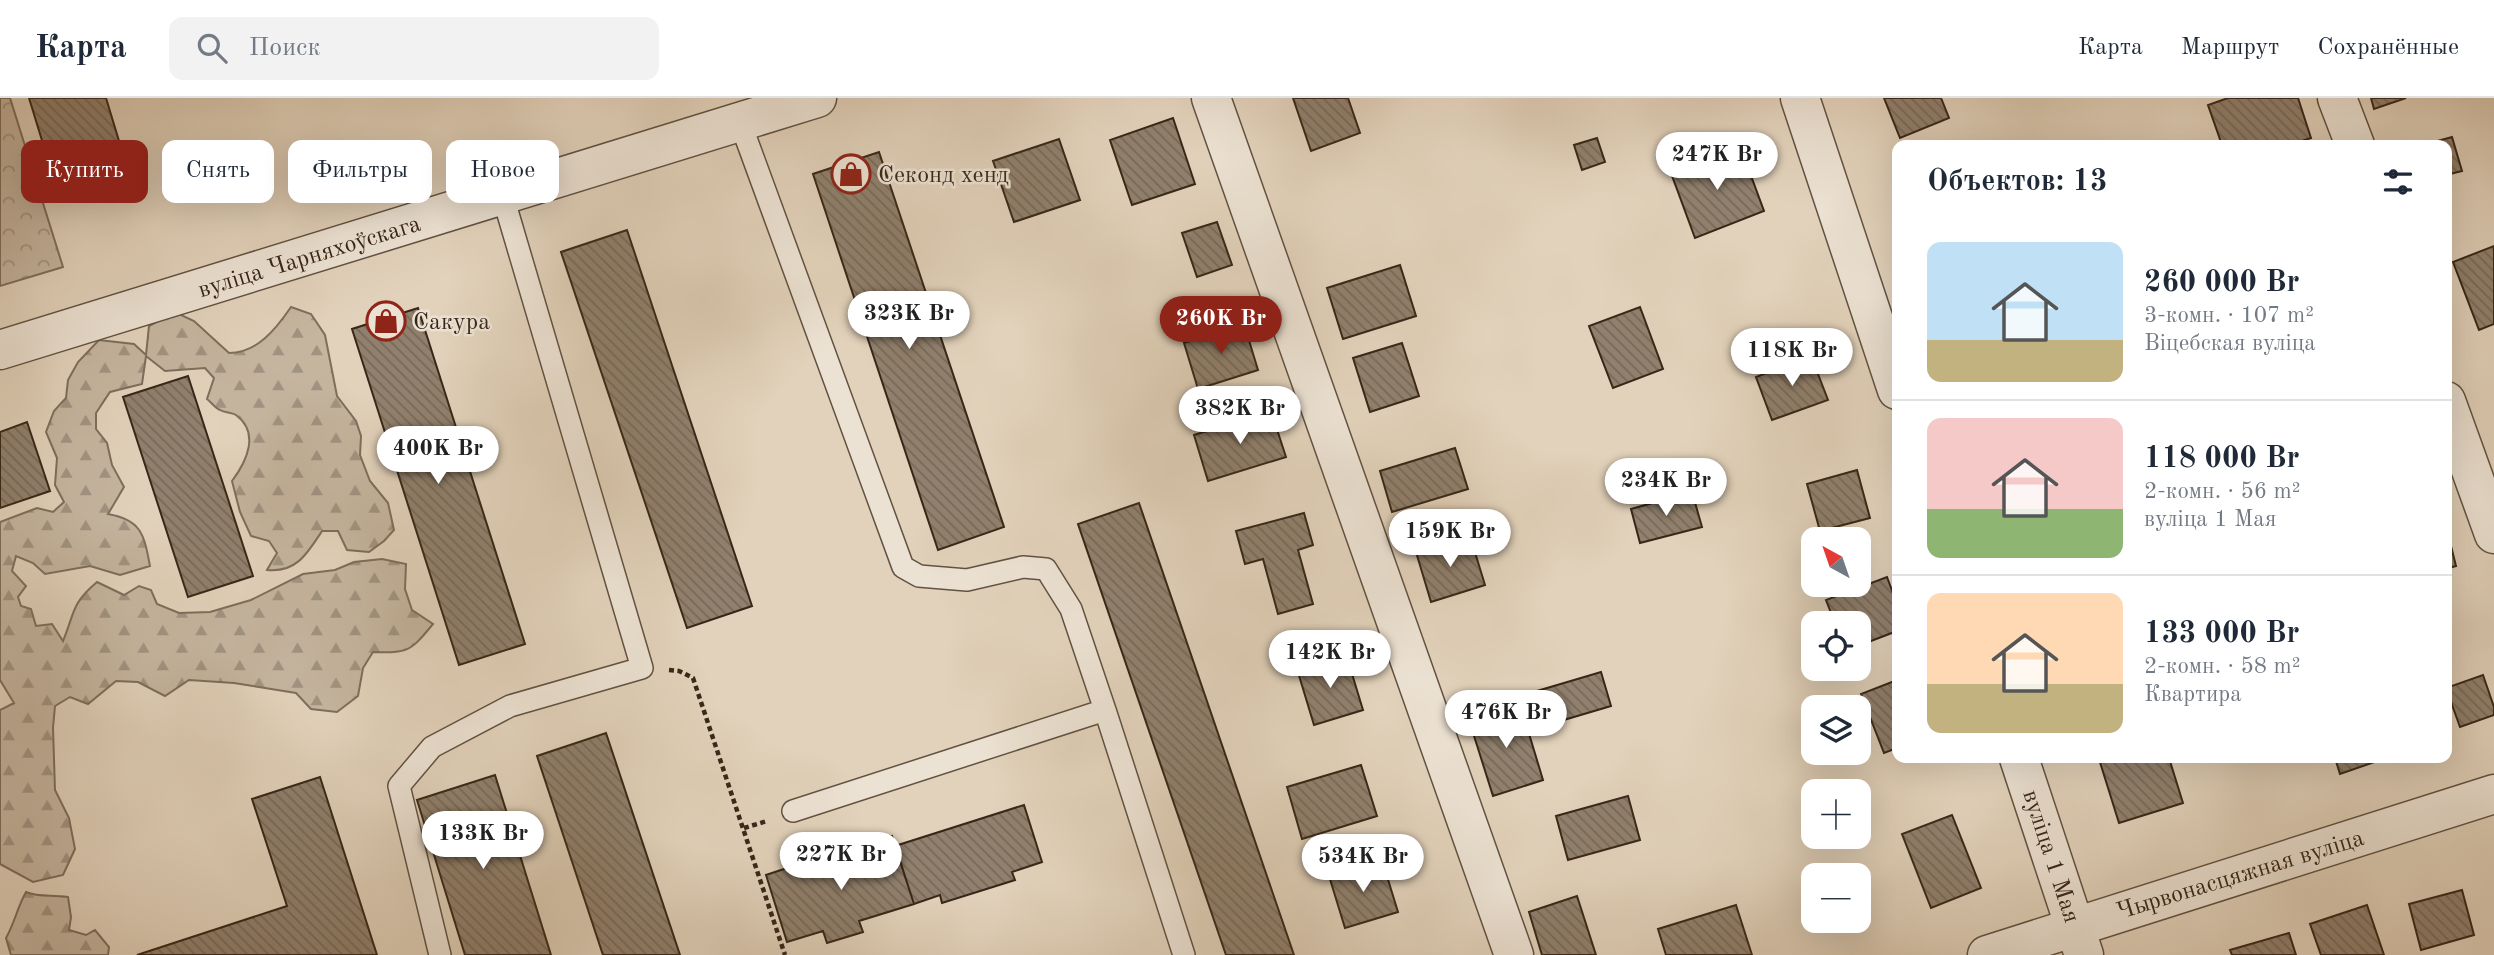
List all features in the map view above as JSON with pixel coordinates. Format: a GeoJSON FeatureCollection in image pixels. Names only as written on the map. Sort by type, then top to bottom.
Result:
{"type":"FeatureCollection","features":[{"type":"Feature","properties":{"kind":"street","name":"вуліца Чарняхоўскага"},"geometry":{"type":"LineString","coordinates":[[559,179],[817,98]]}},
{"type":"Feature","properties":{"kind":"street"},"geometry":{"type":"LineString","coordinates":[[1212,98],[1514,955]]}},
{"type":"Feature","properties":{"kind":"street"},"geometry":{"type":"LineString","coordinates":[[1800,98],[1892,375]]}},
{"type":"Feature","properties":{"kind":"street"},"geometry":{"type":"LineString","coordinates":[[2337,98],[2353,140]]}},
{"type":"Feature","properties":{"kind":"street","name":"вуліца Чарняхоўскага"},"geometry":{"type":"LineString","coordinates":[[0,351],[483,203]]}},
{"type":"Feature","properties":{"kind":"street"},"geometry":{"type":"LineString","coordinates":[[2452,418],[2494,534]]}},
{"type":"Feature","properties":{"kind":"street","name":"вуліца 1 Мая"},"geometry":{"type":"LineString","coordinates":[[2021,763],[2079,940]]}},
{"type":"Feature","properties":{"kind":"street","name":"Чырвонасцяжная вуліца"},"geometry":{"type":"LineString","coordinates":[[1987,955],[2079,940],[2494,794]]}},
{"type":"Feature","properties":{"kind":"lane"},"geometry":{"type":"LineString","coordinates":[[740,122],[903,567],[919,576],[967,580],[1023,567],[1046,569],[1071,609],[1184,955]]}},
{"type":"Feature","properties":{"kind":"lane"},"geometry":{"type":"LineString","coordinates":[[440,955],[399,786],[432,747],[510,706],[642,668],[505,203]]}},
{"type":"Feature","properties":{"kind":"lane"},"geometry":{"type":"LineString","coordinates":[[793,811],[1105,710]]}},
{"type":"Feature","properties":{"kind":"path"},"geometry":{"type":"LineString","coordinates":[[642,668],[679,671],[694,678],[785,955]]}},
{"type":"Feature","properties":{"kind":"green space"},"geometry":{"type":"Polygon","coordinates":[[[0,98],[10,98],[23,140],[21,140],[21,203],[43,203],[63,267],[0,286],[0,98]]]}},
{"type":"Feature","properties":{"kind":"green space"},"geometry":{"type":"Polygon","coordinates":[[[291,307],[311,314],[325,335],[337,396],[356,421],[361,436],[360,455],[370,481],[388,503],[394,530],[369,552],[347,550],[338,531],[322,531],[306,554],[293,565],[267,570],[277,553],[269,541],[251,536],[240,512],[232,481],[249,447],[248,430],[236,415],[218,409],[207,399],[214,378],[205,368],[165,371],[146,356],[142,384],[110,392],[96,413],[96,429],[107,443],[112,465],[124,487],[108,514],[128,520],[140,531],[150,566],[120,575],[90,566],[45,574],[33,563],[16,556],[12,571],[26,586],[18,597],[21,606],[31,609],[36,626],[52,624],[63,641],[78,603],[97,582],[124,595],[139,586],[151,590],[157,604],[179,613],[210,612],[251,600],[303,574],[335,570],[354,562],[382,559],[406,564],[405,589],[412,610],[433,624],[408,649],[373,652],[363,668],[358,696],[337,712],[311,709],[296,693],[234,683],[189,680],[165,696],[138,682],[116,681],[88,704],[70,697],[55,706],[55,790],[69,818],[75,849],[63,875],[33,882],[0,864],[0,710],[14,703],[0,680],[0,522],[37,508],[53,512],[64,502],[55,485],[57,458],[46,432],[54,411],[66,398],[68,380],[78,362],[99,340],[134,344],[146,355],[149,326],[175,312],[194,321],[229,353],[239,352],[265,338],[291,307]]]}},
{"type":"Feature","properties":{"kind":"green space"},"geometry":{"type":"Polygon","coordinates":[[[26,892],[68,897],[71,917],[69,930],[86,935],[95,930],[109,947],[108,955],[11,955],[6,938],[26,892]]]}},
{"type":"Feature","properties":{"kind":"building"},"geometry":{"type":"Polygon","coordinates":[[[29,98],[106,98],[119,140],[42,140],[29,98]]]}},
{"type":"Feature","properties":{"kind":"building"},"geometry":{"type":"Polygon","coordinates":[[[1293,98],[1348,98],[1360,133],[1311,151],[1293,98]]]}},
{"type":"Feature","properties":{"kind":"building"},"geometry":{"type":"Polygon","coordinates":[[[1884,98],[1941,98],[1949,118],[1900,138],[1884,98]]]}},
{"type":"Feature","properties":{"kind":"building"},"geometry":{"type":"Polygon","coordinates":[[[2228,98],[2298,98],[2311,138],[2220,140],[2208,105],[2228,98]]]}},
{"type":"Feature","properties":{"kind":"building"},"geometry":{"type":"Polygon","coordinates":[[[2371,98],[2406,98],[2374,109],[2371,98]]]}},
{"type":"Feature","properties":{"kind":"building"},"geometry":{"type":"Polygon","coordinates":[[[1173,118],[1195,184],[1132,205],[1110,140],[1173,118]]]}},
{"type":"Feature","properties":{"kind":"building"},"geometry":{"type":"Polygon","coordinates":[[[2452,137],[2462,171],[2452,174],[2452,140],[2441,140],[2452,137]]]}},
{"type":"Feature","properties":{"kind":"building"},"geometry":{"type":"Polygon","coordinates":[[[1597,138],[1605,162],[1582,170],[1574,145],[1597,138]]]}},
{"type":"Feature","properties":{"kind":"building"},"geometry":{"type":"Polygon","coordinates":[[[1059,139],[1080,200],[1014,222],[993,161],[1059,139]]]}},
{"type":"Feature","properties":{"kind":"building"},"geometry":{"type":"Polygon","coordinates":[[[1740,146],[1764,211],[1695,238],[1671,173],[1740,146]]]}},
{"type":"Feature","properties":{"kind":"building"},"geometry":{"type":"Polygon","coordinates":[[[879,152],[1004,527],[938,550],[813,174],[879,152]]]}},
{"type":"Feature","properties":{"kind":"building"},"geometry":{"type":"Polygon","coordinates":[[[1217,222],[1232,265],[1197,277],[1182,233],[1217,222]]]}},
{"type":"Feature","properties":{"kind":"building"},"geometry":{"type":"Polygon","coordinates":[[[627,230],[752,606],[687,628],[561,252],[627,230]]]}},
{"type":"Feature","properties":{"kind":"building"},"geometry":{"type":"Polygon","coordinates":[[[2494,246],[2494,324],[2479,330],[2453,262],[2494,246]]]}},
{"type":"Feature","properties":{"kind":"building"},"geometry":{"type":"Polygon","coordinates":[[[1400,265],[1416,316],[1343,339],[1327,288],[1400,265]]]}},
{"type":"Feature","properties":{"kind":"building"},"geometry":{"type":"Polygon","coordinates":[[[1640,307],[1663,369],[1613,388],[1589,326],[1640,307]]]}},
{"type":"Feature","properties":{"kind":"building"},"geometry":{"type":"Polygon","coordinates":[[[418,308],[525,644],[459,665],[352,329],[418,308]]]}},
{"type":"Feature","properties":{"kind":"building"},"geometry":{"type":"Polygon","coordinates":[[[1244,324],[1258,370],[1198,389],[1184,343],[1244,324]]]}},
{"type":"Feature","properties":{"kind":"building"},"geometry":{"type":"Polygon","coordinates":[[[1402,343],[1419,396],[1370,412],[1353,358],[1402,343]]]}},
{"type":"Feature","properties":{"kind":"building"},"geometry":{"type":"Polygon","coordinates":[[[1811,356],[1828,400],[1772,420],[1756,377],[1811,356]]]}},
{"type":"Feature","properties":{"kind":"building"},"geometry":{"type":"Polygon","coordinates":[[[188,376],[253,576],[188,597],[123,397],[188,376]]]}},
{"type":"Feature","properties":{"kind":"building"},"geometry":{"type":"Polygon","coordinates":[[[1271,411],[1286,457],[1208,481],[1194,435],[1271,411]]]}},
{"type":"Feature","properties":{"kind":"building"},"geometry":{"type":"Polygon","coordinates":[[[27,422],[50,491],[0,508],[0,432],[27,422]]]}},
{"type":"Feature","properties":{"kind":"building"},"geometry":{"type":"Polygon","coordinates":[[[1455,448],[1468,489],[1392,512],[1380,471],[1455,448]]]}},
{"type":"Feature","properties":{"kind":"building"},"geometry":{"type":"Polygon","coordinates":[[[1857,470],[1870,518],[1835,527],[1819,527],[1807,484],[1857,470]]]}},
{"type":"Feature","properties":{"kind":"building"},"geometry":{"type":"Polygon","coordinates":[[[1692,492],[1702,527],[1640,543],[1631,509],[1692,492]]]}},
{"type":"Feature","properties":{"kind":"building"},"geometry":{"type":"Polygon","coordinates":[[[1139,503],[1294,955],[1226,955],[1078,524],[1139,503]]]}},
{"type":"Feature","properties":{"kind":"building"},"geometry":{"type":"Polygon","coordinates":[[[1304,513],[1313,545],[1298,550],[1313,604],[1278,614],[1263,559],[1245,564],[1236,531],[1304,513]]]}},
{"type":"Feature","properties":{"kind":"building"},"geometry":{"type":"Polygon","coordinates":[[[1470,536],[1485,585],[1431,602],[1416,552],[1470,536]]]}},
{"type":"Feature","properties":{"kind":"building"},"geometry":{"type":"Polygon","coordinates":[[[2452,550],[2456,566],[2452,567],[2452,550]]]}},
{"type":"Feature","properties":{"kind":"building"},"geometry":{"type":"Polygon","coordinates":[[[1887,577],[1892,590],[1892,633],[1871,641],[1871,611],[1830,611],[1826,600],[1834,597],[1871,597],[1871,583],[1887,577]]]}},
{"type":"Feature","properties":{"kind":"building"},"geometry":{"type":"Polygon","coordinates":[[[1346,654],[1363,710],[1314,725],[1297,669],[1346,654]]]}},
{"type":"Feature","properties":{"kind":"building"},"geometry":{"type":"Polygon","coordinates":[[[1601,672],[1611,706],[1547,725],[1537,691],[1601,672]]]}},
{"type":"Feature","properties":{"kind":"building"},"geometry":{"type":"Polygon","coordinates":[[[2483,675],[2494,707],[2494,715],[2460,727],[2452,705],[2452,686],[2483,675]]]}},
{"type":"Feature","properties":{"kind":"building"},"geometry":{"type":"Polygon","coordinates":[[[1892,682],[1892,750],[1884,753],[1871,720],[1871,695],[1861,695],[1892,682]]]}},
{"type":"Feature","properties":{"kind":"building"},"geometry":{"type":"Polygon","coordinates":[[[1520,704],[1543,780],[1493,796],[1469,720],[1520,704]]]}},
{"type":"Feature","properties":{"kind":"building"},"geometry":{"type":"Polygon","coordinates":[[[606,733],[680,955],[603,955],[537,756],[606,733]]]}},
{"type":"Feature","properties":{"kind":"building"},"geometry":{"type":"Polygon","coordinates":[[[2100,763],[2171,763],[2183,803],[2119,823],[2100,763]]]}},
{"type":"Feature","properties":{"kind":"building"},"geometry":{"type":"Polygon","coordinates":[[[2337,763],[2372,763],[2340,774],[2337,763]]]}},
{"type":"Feature","properties":{"kind":"building"},"geometry":{"type":"Polygon","coordinates":[[[1361,765],[1377,816],[1302,839],[1287,787],[1361,765]]]}},
{"type":"Feature","properties":{"kind":"building"},"geometry":{"type":"Polygon","coordinates":[[[495,775],[551,955],[465,955],[417,800],[495,775]]]}},
{"type":"Feature","properties":{"kind":"building"},"geometry":{"type":"Polygon","coordinates":[[[320,777],[377,955],[137,955],[287,906],[252,799],[320,777]]]}},
{"type":"Feature","properties":{"kind":"building"},"geometry":{"type":"Polygon","coordinates":[[[1628,796],[1640,840],[1568,860],[1556,816],[1628,796]]]}},
{"type":"Feature","properties":{"kind":"building"},"geometry":{"type":"Polygon","coordinates":[[[1024,805],[1042,862],[1012,872],[1015,880],[942,903],[940,895],[914,904],[895,846],[1024,805]]]}},
{"type":"Feature","properties":{"kind":"building"},"geometry":{"type":"Polygon","coordinates":[[[1952,815],[1981,888],[1931,908],[1902,834],[1952,815]]]}},
{"type":"Feature","properties":{"kind":"building"},"geometry":{"type":"Polygon","coordinates":[[[892,836],[914,904],[859,921],[863,932],[827,943],[823,931],[787,942],[766,875],[802,863],[806,875],[841,864],[838,853],[892,836]]]}},
{"type":"Feature","properties":{"kind":"building"},"geometry":{"type":"Polygon","coordinates":[[[1382,860],[1398,912],[1345,928],[1329,876],[1382,860]]]}},
{"type":"Feature","properties":{"kind":"building"},"geometry":{"type":"Polygon","coordinates":[[[2462,890],[2474,935],[2421,950],[2409,904],[2462,890]]]}},
{"type":"Feature","properties":{"kind":"building"},"geometry":{"type":"Polygon","coordinates":[[[1577,896],[1596,955],[1542,955],[1529,912],[1577,896]]]}},
{"type":"Feature","properties":{"kind":"building"},"geometry":{"type":"Polygon","coordinates":[[[1736,905],[1752,955],[1666,955],[1658,929],[1736,905]]]}},
{"type":"Feature","properties":{"kind":"building"},"geometry":{"type":"Polygon","coordinates":[[[2367,905],[2384,955],[2321,955],[2310,924],[2367,905]]]}},
{"type":"Feature","properties":{"kind":"building"},"geometry":{"type":"Polygon","coordinates":[[[2289,933],[2296,955],[2232,955],[2230,950],[2289,933]]]}},
{"type":"Feature","properties":{"kind":"place","name":"Секонд хенд"},"geometry":{"type":"Point","coordinates":[851,174]}},
{"type":"Feature","properties":{"kind":"place","name":"Сакура"},"geometry":{"type":"Point","coordinates":[386,321]}}]}
